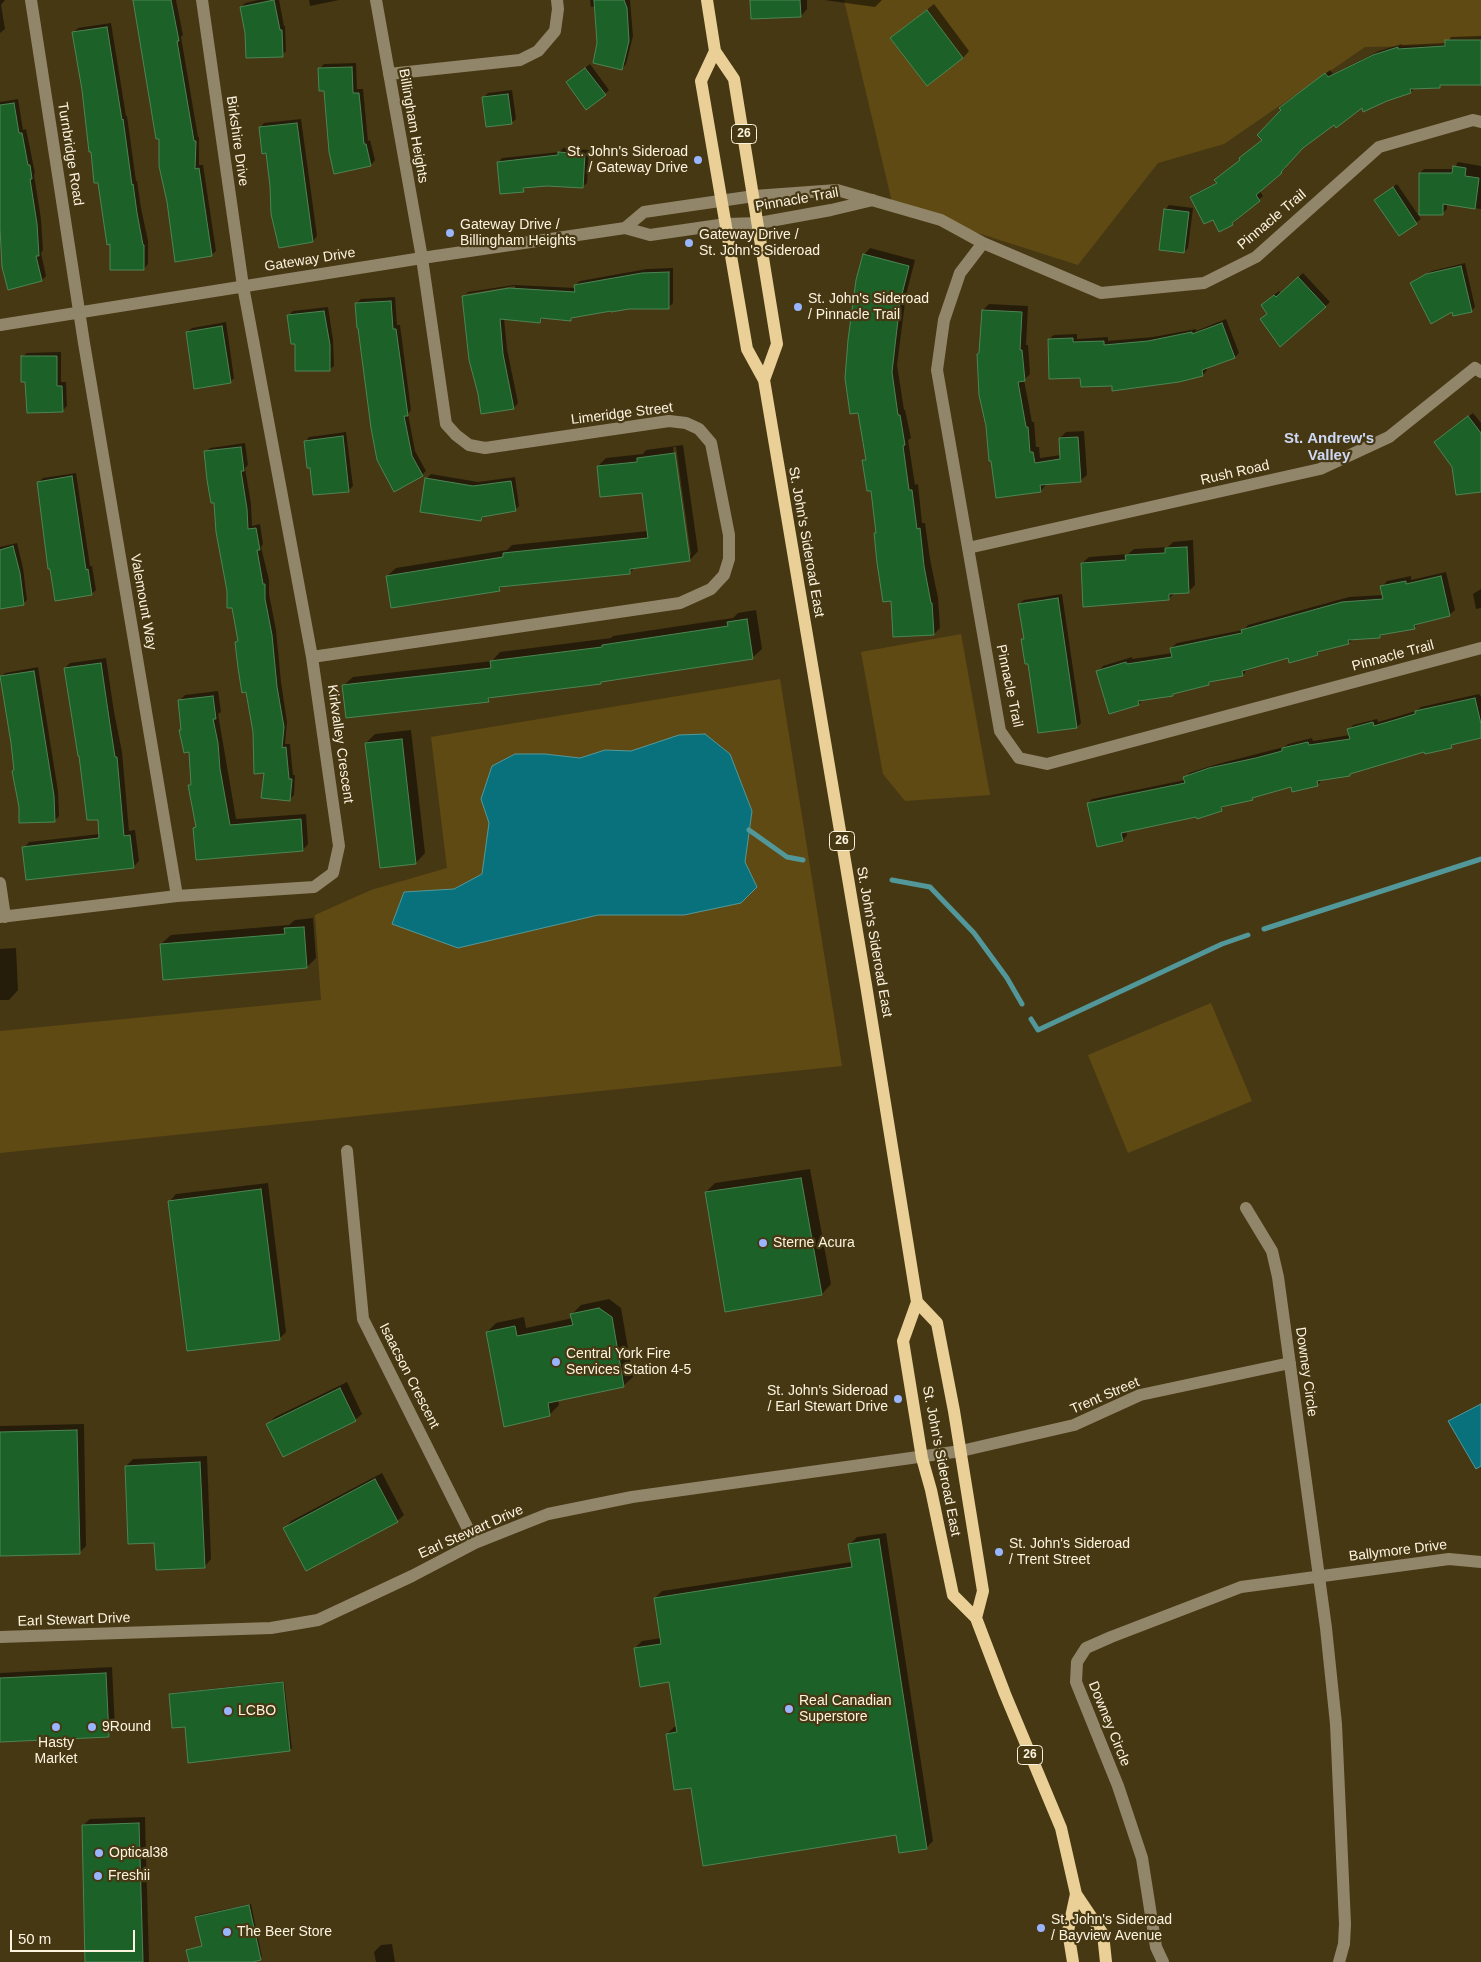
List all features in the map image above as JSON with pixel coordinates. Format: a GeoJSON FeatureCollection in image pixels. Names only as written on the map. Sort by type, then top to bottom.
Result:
{"type":"FeatureCollection","features":[{"type":"Feature","properties":{"kind":"main road","name":"St. John's Sideroad East"},"geometry":{"type":"LineString","coordinates":[[707,0],[715,51],[734,78],[759,223],[777,344],[764,380]]}},
{"type":"Feature","properties":{"kind":"main road","name":"St. John's Sideroad East"},"geometry":{"type":"LineString","coordinates":[[715,51],[700,81],[747,349],[764,380],[917,1302],[903,1341],[922,1458],[931,1490],[953,1595],[976,1618],[1005,1694],[1061,1828],[1076,1894],[1103,1934],[1106,1962]]}},
{"type":"Feature","properties":{"kind":"main road","name":"St. John's Sideroad East"},"geometry":{"type":"LineString","coordinates":[[917,1302],[938,1323],[983,1591],[976,1618]]}},
{"type":"Feature","properties":{"kind":"main road","name":"St. John's Sideroad East"},"geometry":{"type":"LineString","coordinates":[[1073,1962],[1068,1931],[1076,1894]]}},
{"type":"Feature","properties":{"kind":"street","name":"Turnbridge Road"},"geometry":{"type":"LineString","coordinates":[[31,0],[79,312]]}},
{"type":"Feature","properties":{"kind":"street","name":"Birkshire Drive"},"geometry":{"type":"LineString","coordinates":[[202,0],[243,286]]}},
{"type":"Feature","properties":{"kind":"street","name":"Billingham Heights"},"geometry":{"type":"LineString","coordinates":[[376,0],[422,258]]}},
{"type":"Feature","properties":{"kind":"street"},"geometry":{"type":"LineString","coordinates":[[388,74],[520,60],[538,51],[555,31],[558,9],[557,0]]}},
{"type":"Feature","properties":{"kind":"street","name":"Pinnacle Trail"},"geometry":{"type":"LineString","coordinates":[[754,196],[837,190],[873,200],[941,220],[983,243],[1101,293],[1204,283],[1256,257],[1379,147],[1473,120],[1481,122]]}},
{"type":"Feature","properties":{"kind":"street"},"geometry":{"type":"LineString","coordinates":[[625,228],[644,212],[754,196]]}},
{"type":"Feature","properties":{"kind":"street","name":"Pinnacle Trail"},"geometry":{"type":"LineString","coordinates":[[726,224],[759,223],[873,200]]}},
{"type":"Feature","properties":{"kind":"street","name":"Gateway Drive"},"geometry":{"type":"LineString","coordinates":[[0,326],[243,286],[625,228],[650,235],[726,224]]}},
{"type":"Feature","properties":{"kind":"street","name":"Pinnacle Trail"},"geometry":{"type":"LineString","coordinates":[[983,243],[960,273],[944,320],[937,370],[1000,731],[1019,758],[1047,764],[1481,648]]}},
{"type":"Feature","properties":{"kind":"street","name":"Limeridge Street"},"geometry":{"type":"LineString","coordinates":[[312,657],[680,603],[710,589],[724,575],[729,559],[730,535],[711,443],[699,429],[686,423],[669,421],[485,448],[469,445],[456,435],[446,424],[422,258]]}},
{"type":"Feature","properties":{"kind":"street","name":"Kirkvalley Crescent"},"geometry":{"type":"LineString","coordinates":[[3,917],[177,896],[314,887],[333,873],[339,846],[312,657],[243,286]]}},
{"type":"Feature","properties":{"kind":"street","name":"Valemount Way"},"geometry":{"type":"LineString","coordinates":[[79,312],[177,896]]}},
{"type":"Feature","properties":{"kind":"street","name":"Rush Road"},"geometry":{"type":"LineString","coordinates":[[968,548],[1320,469],[1389,436],[1475,368],[1481,372]]}},
{"type":"Feature","properties":{"kind":"street"},"geometry":{"type":"LineString","coordinates":[[0,884],[3,917]]}},
{"type":"Feature","properties":{"kind":"street","name":"Isaacson Crescent"},"geometry":{"type":"LineString","coordinates":[[347,1152],[363,1320],[475,1543]]}},
{"type":"Feature","properties":{"kind":"street","name":"Downey Circle"},"geometry":{"type":"LineString","coordinates":[[1246,1208],[1272,1251],[1278,1277],[1319,1576],[1337,1734],[1345,1924],[1344,1944],[1339,1962]]}},
{"type":"Feature","properties":{"kind":"street","name":"Trent Street"},"geometry":{"type":"LineString","coordinates":[[961,1451],[1074,1425],[1140,1395],[1290,1363]]}},
{"type":"Feature","properties":{"kind":"street","name":"Earl Stewart Drive"},"geometry":{"type":"LineString","coordinates":[[0,1637],[271,1628],[318,1620],[412,1576],[475,1543],[548,1514],[632,1497],[922,1458],[961,1451]]}},
{"type":"Feature","properties":{"kind":"street","name":"Ballymore Drive"},"geometry":{"type":"LineString","coordinates":[[1319,1576],[1449,1559],[1481,1562]]}},
{"type":"Feature","properties":{"kind":"street","name":"Downey Circle"},"geometry":{"type":"LineString","coordinates":[[1163,1962],[1156,1947],[1142,1858],[1118,1786],[1076,1682],[1077,1662],[1086,1648],[1241,1587],[1319,1576]]}},
{"type":"Feature","properties":{"kind":"shaded area"},"geometry":{"type":"Polygon","coordinates":[[[844,0],[1481,0],[1481,45],[1365,47],[1224,144],[1158,163],[1078,265],[893,206],[844,0]]]}},
{"type":"Feature","properties":{"kind":"shaded area"},"geometry":{"type":"Polygon","coordinates":[[[961,634],[990,795],[905,801],[883,774],[861,652],[961,634]]]}},
{"type":"Feature","properties":{"kind":"shaded area"},"geometry":{"type":"Polygon","coordinates":[[[780,679],[842,1066],[0,1153],[0,1031],[321,1000],[315,915],[371,890],[447,868],[431,737],[780,679]]]}},
{"type":"Feature","properties":{"kind":"shaded area"},"geometry":{"type":"Polygon","coordinates":[[[1211,1003],[1252,1101],[1128,1153],[1088,1055],[1211,1003]]]}},
{"type":"Feature","properties":{"kind":"water"},"geometry":{"type":"Polygon","coordinates":[[[705,734],[730,754],[752,811],[745,862],[757,887],[741,903],[684,915],[598,915],[458,948],[392,924],[404,892],[454,889],[482,874],[489,823],[481,799],[492,766],[515,754],[545,754],[580,758],[605,750],[631,751],[679,735],[705,734]]]}},
{"type":"Feature","properties":{"kind":"water"},"geometry":{"type":"Polygon","coordinates":[[[1481,1404],[1481,1466],[1476,1469],[1448,1421],[1481,1404]]]}},
{"type":"Feature","properties":{"kind":"building"},"geometry":{"type":"Polygon","coordinates":[[[133,0],[171,0],[194,141],[196,141],[195,169],[199,168],[212,256],[175,262],[167,202],[159,166],[159,139],[156,139],[133,0]]]}},
{"type":"Feature","properties":{"kind":"building"},"geometry":{"type":"Polygon","coordinates":[[[274,0],[280,30],[282,30],[283,57],[246,58],[245,33],[240,7],[274,0]]]}},
{"type":"Feature","properties":{"kind":"building"},"geometry":{"type":"Polygon","coordinates":[[[594,0],[624,0],[627,8],[629,41],[622,70],[593,63],[597,43],[594,0]]]}},
{"type":"Feature","properties":{"kind":"building"},"geometry":{"type":"Polygon","coordinates":[[[750,0],[800,0],[801,17],[751,19],[750,0]]]}},
{"type":"Feature","properties":{"kind":"building"},"geometry":{"type":"Polygon","coordinates":[[[927,10],[963,58],[927,86],[890,38],[927,10]]]}},
{"type":"Feature","properties":{"kind":"building"},"geometry":{"type":"Polygon","coordinates":[[[107,27],[132,185],[144,245],[144,270],[110,270],[110,244],[107,245],[98,183],[94,183],[91,152],[89,152],[82,90],[72,32],[107,27]]]}},
{"type":"Feature","properties":{"kind":"building"},"geometry":{"type":"Polygon","coordinates":[[[1445,40],[1481,40],[1481,85],[1440,85],[1440,88],[1410,89],[1411,93],[1363,112],[1362,108],[1336,128],[1334,125],[1303,148],[1282,173],[1256,195],[1260,201],[1232,223],[1233,225],[1219,232],[1213,220],[1204,224],[1190,197],[1217,183],[1214,180],[1262,140],[1257,135],[1281,110],[1279,108],[1325,73],[1328,77],[1373,55],[1398,47],[1398,49],[1445,46],[1445,40]]]}},
{"type":"Feature","properties":{"kind":"building"},"geometry":{"type":"Polygon","coordinates":[[[352,67],[353,93],[359,93],[364,144],[366,144],[371,166],[334,174],[329,152],[324,91],[319,91],[318,68],[352,67]]]}},
{"type":"Feature","properties":{"kind":"building"},"geometry":{"type":"Polygon","coordinates":[[[585,68],[606,95],[586,110],[566,82],[585,68]]]}},
{"type":"Feature","properties":{"kind":"building"},"geometry":{"type":"Polygon","coordinates":[[[508,94],[512,124],[486,127],[482,97],[508,94]]]}},
{"type":"Feature","properties":{"kind":"building"},"geometry":{"type":"Polygon","coordinates":[[[14,103],[19,133],[22,133],[28,165],[30,165],[32,179],[30,179],[37,224],[39,256],[36,256],[42,281],[8,290],[2,267],[0,228],[0,105],[14,103]]]}},
{"type":"Feature","properties":{"kind":"building"},"geometry":{"type":"Polygon","coordinates":[[[297,123],[313,242],[279,248],[271,214],[266,153],[262,154],[259,127],[297,123]]]}},
{"type":"Feature","properties":{"kind":"building"},"geometry":{"type":"Polygon","coordinates":[[[558,152],[585,154],[583,188],[547,186],[523,188],[524,192],[500,194],[497,162],[558,155],[558,152]]]}},
{"type":"Feature","properties":{"kind":"building"},"geometry":{"type":"Polygon","coordinates":[[[1453,166],[1466,168],[1465,176],[1479,178],[1475,209],[1443,204],[1443,215],[1419,215],[1419,173],[1452,173],[1453,166]]]}},
{"type":"Feature","properties":{"kind":"building"},"geometry":{"type":"Polygon","coordinates":[[[1393,187],[1417,224],[1399,236],[1374,200],[1393,187]]]}},
{"type":"Feature","properties":{"kind":"building"},"geometry":{"type":"Polygon","coordinates":[[[1164,209],[1189,212],[1184,253],[1159,250],[1164,209]]]}},
{"type":"Feature","properties":{"kind":"building"},"geometry":{"type":"Polygon","coordinates":[[[863,254],[909,266],[900,302],[892,372],[898,415],[900,415],[905,445],[903,446],[909,490],[912,490],[917,529],[920,528],[924,566],[932,603],[934,635],[893,637],[891,601],[883,602],[877,563],[871,491],[867,491],[862,460],[866,460],[858,413],[850,414],[845,378],[856,280],[863,254]]]}},
{"type":"Feature","properties":{"kind":"building"},"geometry":{"type":"Polygon","coordinates":[[[1461,266],[1472,312],[1453,316],[1452,312],[1431,324],[1410,283],[1426,274],[1461,266]]]}},
{"type":"Feature","properties":{"kind":"building"},"geometry":{"type":"Polygon","coordinates":[[[669,272],[669,309],[611,311],[571,318],[571,321],[541,318],[540,323],[500,319],[503,354],[514,409],[481,414],[469,360],[462,296],[509,288],[575,292],[574,285],[642,273],[669,272]]]}},
{"type":"Feature","properties":{"kind":"building"},"geometry":{"type":"Polygon","coordinates":[[[1298,277],[1326,307],[1280,347],[1260,319],[1267,314],[1261,305],[1274,295],[1276,297],[1298,277]]]}},
{"type":"Feature","properties":{"kind":"building"},"geometry":{"type":"Polygon","coordinates":[[[391,301],[393,329],[396,329],[408,416],[404,416],[412,456],[423,476],[394,492],[377,460],[371,428],[355,303],[391,301]]]}},
{"type":"Feature","properties":{"kind":"building"},"geometry":{"type":"Polygon","coordinates":[[[982,310],[1022,312],[1020,350],[1022,350],[1025,381],[1018,382],[1026,427],[1028,427],[1030,452],[1033,452],[1035,463],[1060,459],[1059,438],[1078,437],[1081,482],[1040,485],[1041,492],[996,498],[991,461],[989,461],[986,426],[979,395],[977,354],[979,353],[982,310]]]}},
{"type":"Feature","properties":{"kind":"building"},"geometry":{"type":"Polygon","coordinates":[[[324,311],[330,345],[330,371],[295,371],[295,344],[291,344],[287,315],[324,311]]]}},
{"type":"Feature","properties":{"kind":"building"},"geometry":{"type":"Polygon","coordinates":[[[1222,323],[1235,358],[1202,370],[1203,376],[1179,382],[1112,391],[1112,386],[1081,387],[1080,378],[1049,379],[1048,339],[1073,338],[1073,342],[1104,341],[1104,345],[1148,341],[1192,332],[1192,334],[1222,323]]]}},
{"type":"Feature","properties":{"kind":"building"},"geometry":{"type":"Polygon","coordinates":[[[222,326],[231,383],[194,389],[186,332],[222,326]]]}},
{"type":"Feature","properties":{"kind":"building"},"geometry":{"type":"Polygon","coordinates":[[[21,356],[57,356],[57,386],[62,386],[63,412],[27,413],[25,382],[21,382],[21,356]]]}},
{"type":"Feature","properties":{"kind":"building"},"geometry":{"type":"Polygon","coordinates":[[[1468,416],[1481,433],[1481,492],[1456,495],[1452,467],[1434,442],[1468,416]]]}},
{"type":"Feature","properties":{"kind":"building"},"geometry":{"type":"Polygon","coordinates":[[[343,436],[349,492],[313,495],[304,441],[343,436]]]}},
{"type":"Feature","properties":{"kind":"building"},"geometry":{"type":"Polygon","coordinates":[[[241,447],[244,471],[241,471],[248,529],[256,528],[260,550],[257,550],[263,584],[265,584],[265,599],[272,635],[277,687],[284,727],[282,748],[286,747],[289,779],[292,779],[290,801],[261,798],[264,773],[254,774],[253,732],[246,692],[242,693],[235,642],[238,641],[232,608],[227,608],[227,591],[216,532],[214,503],[211,503],[207,480],[204,451],[241,447]]]}},
{"type":"Feature","properties":{"kind":"building"},"geometry":{"type":"Polygon","coordinates":[[[675,453],[690,561],[630,569],[630,574],[499,587],[500,591],[391,608],[386,576],[503,557],[503,553],[648,538],[642,493],[600,497],[597,466],[637,462],[637,458],[675,453]]]}},
{"type":"Feature","properties":{"kind":"building"},"geometry":{"type":"Polygon","coordinates":[[[72,476],[86,570],[88,569],[92,595],[55,601],[50,569],[48,569],[37,482],[72,476]]]}},
{"type":"Feature","properties":{"kind":"building"},"geometry":{"type":"Polygon","coordinates":[[[425,478],[473,486],[511,481],[516,511],[482,517],[481,521],[420,512],[425,478]]]}},
{"type":"Feature","properties":{"kind":"building"},"geometry":{"type":"Polygon","coordinates":[[[13,546],[20,573],[24,605],[0,609],[0,550],[13,546]]]}},
{"type":"Feature","properties":{"kind":"building"},"geometry":{"type":"Polygon","coordinates":[[[1187,547],[1189,593],[1169,594],[1169,600],[1083,607],[1081,563],[1126,560],[1125,555],[1165,553],[1165,548],[1187,547]]]}},
{"type":"Feature","properties":{"kind":"building"},"geometry":{"type":"Polygon","coordinates":[[[1441,576],[1450,616],[1414,625],[1415,629],[1380,635],[1380,638],[1348,640],[1349,644],[1317,652],[1318,655],[1289,663],[1288,658],[1242,671],[1243,676],[1209,682],[1209,685],[1173,694],[1173,696],[1138,701],[1139,705],[1109,714],[1096,671],[1126,662],[1127,664],[1172,657],[1170,648],[1242,633],[1241,630],[1342,602],[1383,599],[1380,586],[1406,581],[1406,584],[1441,576]]]}},
{"type":"Feature","properties":{"kind":"building"},"geometry":{"type":"Polygon","coordinates":[[[1058,598],[1077,728],[1038,733],[1028,664],[1025,664],[1021,639],[1024,639],[1018,604],[1058,598]]]}},
{"type":"Feature","properties":{"kind":"building"},"geometry":{"type":"Polygon","coordinates":[[[747,619],[753,659],[601,682],[601,684],[488,698],[489,702],[346,718],[342,685],[491,668],[490,661],[602,647],[602,645],[728,626],[727,622],[747,619]]]}},
{"type":"Feature","properties":{"kind":"building"},"geometry":{"type":"Polygon","coordinates":[[[101,663],[115,757],[117,757],[124,836],[130,835],[134,868],[26,880],[22,847],[99,838],[98,820],[87,820],[79,756],[64,668],[101,663]]]}},
{"type":"Feature","properties":{"kind":"building"},"geometry":{"type":"Polygon","coordinates":[[[34,671],[54,796],[55,822],[19,823],[19,807],[12,771],[14,770],[11,743],[0,676],[34,671]]]}},
{"type":"Feature","properties":{"kind":"building"},"geometry":{"type":"Polygon","coordinates":[[[213,696],[216,719],[213,719],[230,825],[301,819],[303,851],[196,860],[193,828],[196,827],[188,785],[191,785],[189,752],[184,753],[179,730],[181,730],[178,700],[213,696]]]}},
{"type":"Feature","properties":{"kind":"building"},"geometry":{"type":"Polygon","coordinates":[[[1475,698],[1481,724],[1481,738],[1451,745],[1452,748],[1425,754],[1424,752],[1350,774],[1350,776],[1317,781],[1318,786],[1292,792],[1291,787],[1252,798],[1253,800],[1221,807],[1222,811],[1197,819],[1196,817],[1121,833],[1123,841],[1097,847],[1087,803],[1185,783],[1183,777],[1209,768],[1282,751],[1282,748],[1308,742],[1309,745],[1350,739],[1347,729],[1373,722],[1374,726],[1415,714],[1415,711],[1475,698]]]}},
{"type":"Feature","properties":{"kind":"building"},"geometry":{"type":"Polygon","coordinates":[[[402,739],[416,864],[380,868],[365,743],[402,739]]]}},
{"type":"Feature","properties":{"kind":"building"},"geometry":{"type":"Polygon","coordinates":[[[304,927],[307,968],[163,980],[160,944],[285,934],[284,928],[304,927]]]}},
{"type":"Feature","properties":{"kind":"building","name":"Sterne Acura"},"geometry":{"type":"Polygon","coordinates":[[[801,1178],[822,1295],[725,1312],[705,1192],[801,1178]]]}},
{"type":"Feature","properties":{"kind":"building"},"geometry":{"type":"Polygon","coordinates":[[[261,1189],[280,1340],[187,1351],[168,1201],[261,1189]]]}},
{"type":"Feature","properties":{"kind":"building","name":"Central York Fire Services Station 4-5"},"geometry":{"type":"Polygon","coordinates":[[[599,1308],[612,1317],[624,1387],[548,1403],[550,1416],[504,1427],[486,1332],[515,1326],[517,1336],[573,1325],[570,1314],[599,1308]]]}},
{"type":"Feature","properties":{"kind":"building"},"geometry":{"type":"Polygon","coordinates":[[[340,1388],[356,1421],[283,1457],[266,1424],[340,1388]]]}},
{"type":"Feature","properties":{"kind":"building"},"geometry":{"type":"Polygon","coordinates":[[[77,1430],[80,1554],[0,1556],[0,1432],[77,1430]]]}},
{"type":"Feature","properties":{"kind":"building"},"geometry":{"type":"Polygon","coordinates":[[[200,1462],[205,1568],[156,1570],[154,1543],[128,1544],[125,1466],[200,1462]]]}},
{"type":"Feature","properties":{"kind":"building"},"geometry":{"type":"Polygon","coordinates":[[[375,1479],[398,1522],[306,1571],[283,1528],[375,1479]]]}},
{"type":"Feature","properties":{"kind":"building","name":"Real Canadian Superstore"},"geometry":{"type":"Polygon","coordinates":[[[879,1539],[927,1849],[899,1853],[896,1835],[703,1866],[691,1788],[674,1790],[666,1734],[677,1732],[669,1682],[640,1687],[634,1648],[661,1644],[654,1598],[852,1567],[848,1544],[879,1539]]]}},
{"type":"Feature","properties":{"kind":"building"},"geometry":{"type":"Polygon","coordinates":[[[106,1673],[109,1737],[0,1742],[0,1678],[106,1673]]]}},
{"type":"Feature","properties":{"kind":"building","name":"LCBO"},"geometry":{"type":"Polygon","coordinates":[[[283,1682],[290,1751],[188,1763],[185,1727],[172,1728],[169,1694],[283,1682]]]}},
{"type":"Feature","properties":{"kind":"building"},"geometry":{"type":"Polygon","coordinates":[[[139,1823],[143,1962],[85,1962],[82,1825],[139,1823]]]}},
{"type":"Feature","properties":{"kind":"building","name":"The Beer Store"},"geometry":{"type":"Polygon","coordinates":[[[249,1905],[261,1960],[252,1962],[189,1962],[186,1950],[202,1946],[195,1917],[249,1905]]]}},
{"type":"Feature","properties":{"kind":"waterway"},"geometry":{"type":"LineString","coordinates":[[749,830],[787,857],[803,860]]}},
{"type":"Feature","properties":{"kind":"waterway"},"geometry":{"type":"LineString","coordinates":[[1264,929],[1481,859]]}},
{"type":"Feature","properties":{"kind":"waterway"},"geometry":{"type":"LineString","coordinates":[[892,880],[930,887],[974,933],[1007,978],[1022,1004]]}},
{"type":"Feature","properties":{"kind":"waterway"},"geometry":{"type":"LineString","coordinates":[[1031,1019],[1038,1030],[1222,944],[1248,935]]}},
{"type":"Feature","properties":{"kind":"place","name":"St. John's Sideroad / Gateway Drive"},"geometry":{"type":"Point","coordinates":[698,160]}},
{"type":"Feature","properties":{"kind":"place","name":"Gateway Drive / Billingham Heights"},"geometry":{"type":"Point","coordinates":[450,233]}},
{"type":"Feature","properties":{"kind":"place","name":"Gateway Drive / St. John's Sideroad"},"geometry":{"type":"Point","coordinates":[689,243]}},
{"type":"Feature","properties":{"kind":"place","name":"St. John's Sideroad / Pinnacle Trail"},"geometry":{"type":"Point","coordinates":[798,307]}},
{"type":"Feature","properties":{"kind":"place","name":"Sterne Acura"},"geometry":{"type":"Point","coordinates":[763,1243]}},
{"type":"Feature","properties":{"kind":"place","name":"Central York Fire Services Station 4-5"},"geometry":{"type":"Point","coordinates":[556,1362]}},
{"type":"Feature","properties":{"kind":"place","name":"St. John's Sideroad / Earl Stewart Drive"},"geometry":{"type":"Point","coordinates":[898,1399]}},
{"type":"Feature","properties":{"kind":"place","name":"St. John's Sideroad / Trent Street"},"geometry":{"type":"Point","coordinates":[999,1552]}},
{"type":"Feature","properties":{"kind":"place","name":"Real Canadian Superstore"},"geometry":{"type":"Point","coordinates":[789,1709]}},
{"type":"Feature","properties":{"kind":"place","name":"LCBO"},"geometry":{"type":"Point","coordinates":[228,1711]}},
{"type":"Feature","properties":{"kind":"place","name":"Hasty Market"},"geometry":{"type":"Point","coordinates":[56,1727]}},
{"type":"Feature","properties":{"kind":"place","name":"9Round"},"geometry":{"type":"Point","coordinates":[92,1727]}},
{"type":"Feature","properties":{"kind":"place","name":"Optical38"},"geometry":{"type":"Point","coordinates":[99,1853]}},
{"type":"Feature","properties":{"kind":"place","name":"Freshii"},"geometry":{"type":"Point","coordinates":[98,1876]}},
{"type":"Feature","properties":{"kind":"place","name":"St. John's Sideroad / Bayview Avenue"},"geometry":{"type":"Point","coordinates":[1041,1928]}},
{"type":"Feature","properties":{"kind":"place","name":"The Beer Store"},"geometry":{"type":"Point","coordinates":[227,1932]}},
{"type":"Feature","properties":{"kind":"district","name":"St. Andrew's Valley"},"geometry":{"type":"Point","coordinates":[1329,448]}}]}
